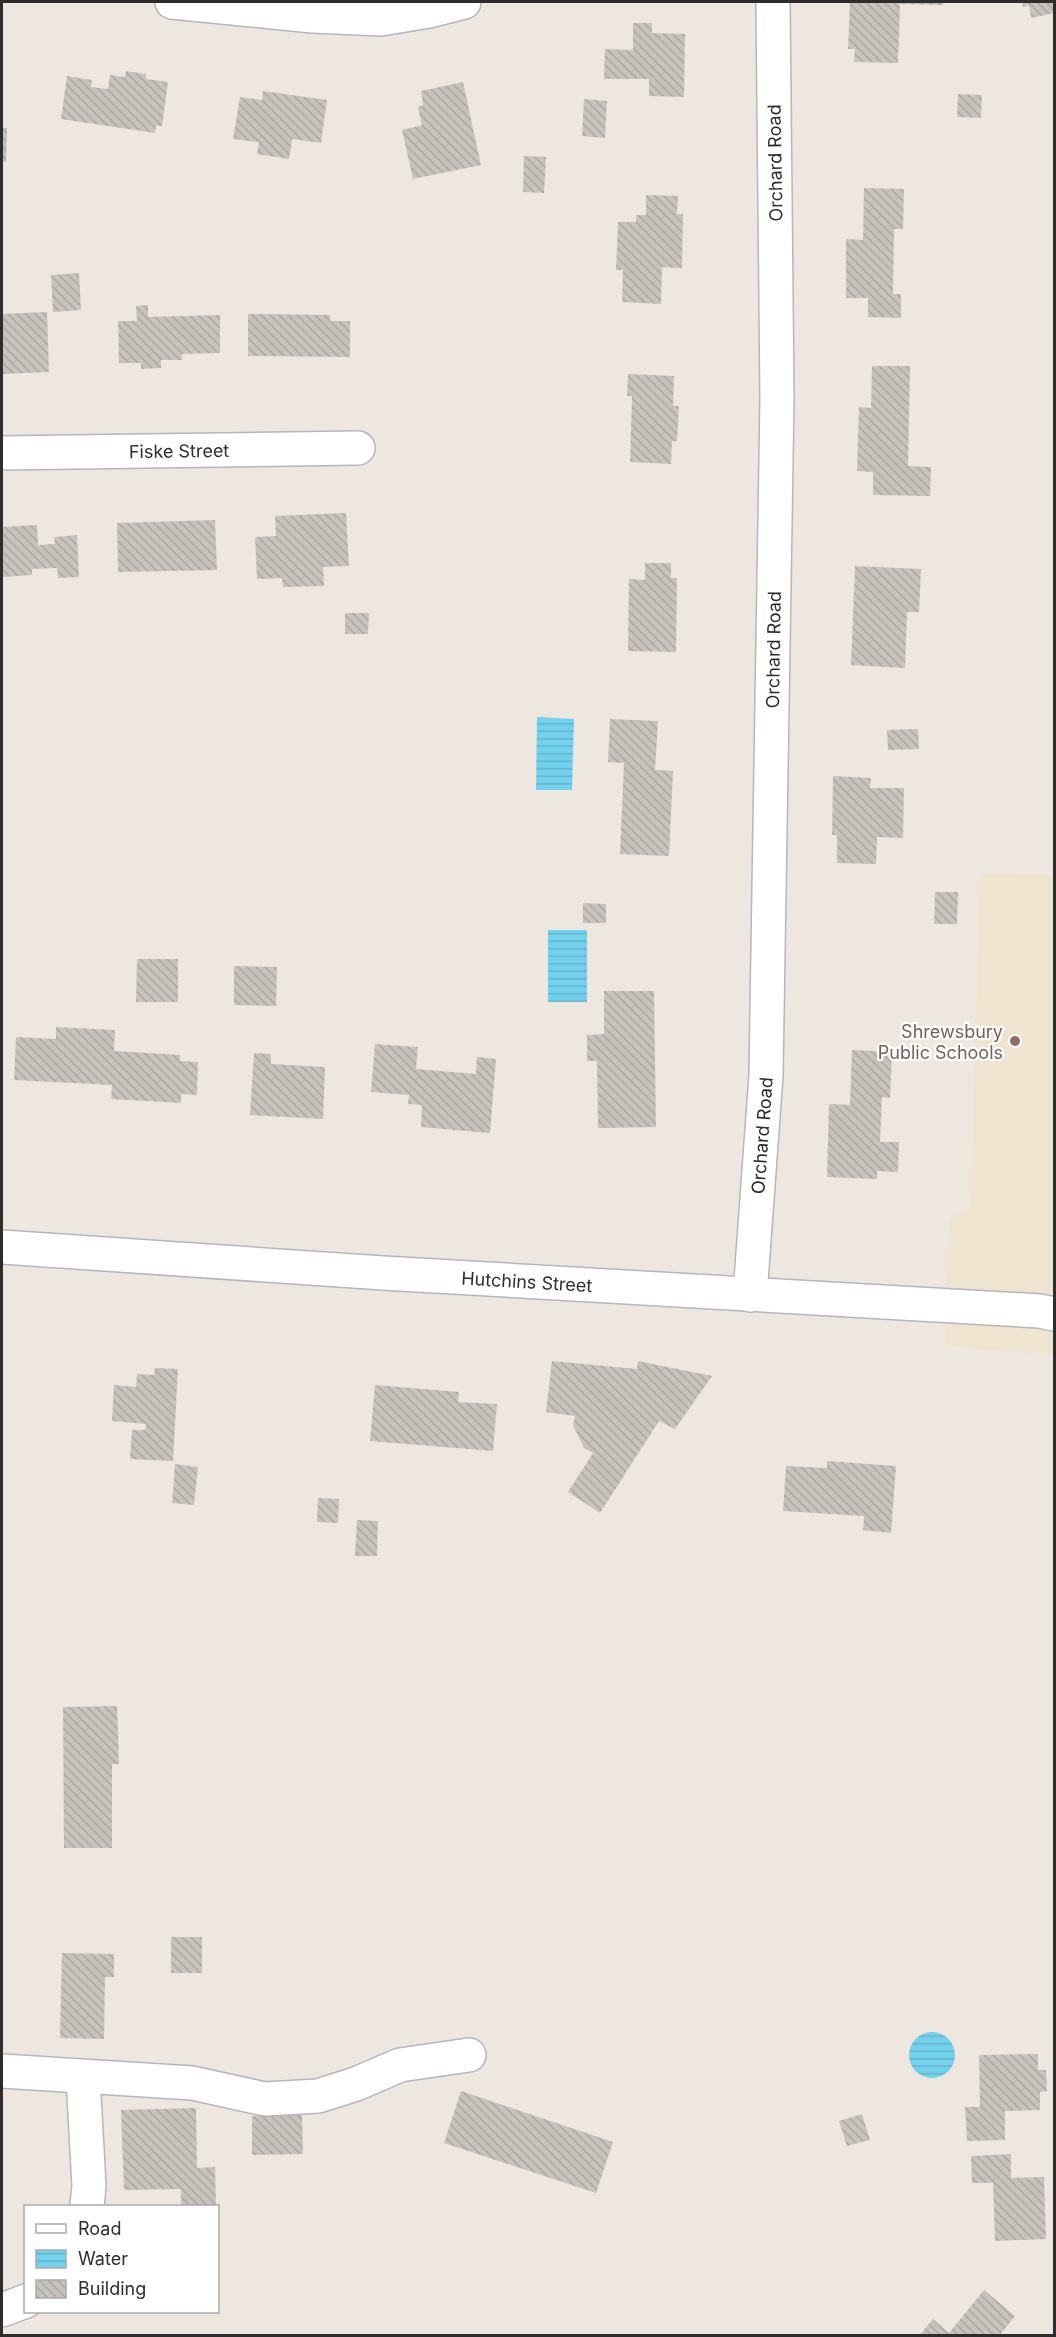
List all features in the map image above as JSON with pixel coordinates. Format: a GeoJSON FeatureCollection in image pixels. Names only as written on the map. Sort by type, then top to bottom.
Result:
{"type":"FeatureCollection","features":[{"type":"Feature","properties":{"kind":"street"},"geometry":{"type":"LineString","coordinates":[[171,2],[255,5],[313,16],[381,19],[464,2]]}},
{"type":"Feature","properties":{"kind":"street","name":"Orchard Road"},"geometry":{"type":"LineString","coordinates":[[750,1295],[766,1075],[777,398],[773,2]]}},
{"type":"Feature","properties":{"kind":"street","name":"Fiske Street"},"geometry":{"type":"LineString","coordinates":[[2,453],[357,448]]}},
{"type":"Feature","properties":{"kind":"street","name":"Hutchins Street"},"geometry":{"type":"LineString","coordinates":[[2,1247],[750,1295],[1040,1311],[1054,1314]]}},
{"type":"Feature","properties":{"kind":"street"},"geometry":{"type":"LineString","coordinates":[[2,2071],[192,2083],[265,2098],[318,2096],[400,2066],[469,2055]]}},
{"type":"Feature","properties":{"kind":"street"},"geometry":{"type":"LineString","coordinates":[[83,2077],[89,2186],[87,2205]]}},
{"type":"Feature","properties":{"kind":"street"},"geometry":{"type":"LineString","coordinates":[[2,2310],[24,2302]]}},
{"type":"Feature","properties":{"kind":"shaded area","name":"Shrewsbury Public Schools"},"geometry":{"type":"Polygon","coordinates":[[[980,874],[1054,875],[1054,1355],[945,1346],[949,1219],[971,1206],[980,874]]]}},
{"type":"Feature","properties":{"kind":"water"},"geometry":{"type":"Polygon","coordinates":[[[537,717],[574,719],[572,790],[536,790],[537,717]]]}},
{"type":"Feature","properties":{"kind":"water"},"geometry":{"type":"Polygon","coordinates":[[[548,930],[587,930],[587,1002],[548,1002],[548,930]]]}},
{"type":"Feature","properties":{"kind":"water"},"geometry":{"type":"Polygon","coordinates":[[[932,2032],[948,2039],[955,2055],[948,2071],[932,2078],[916,2071],[909,2055],[916,2039],[932,2032]]]}},
{"type":"Feature","properties":{"kind":"building"},"geometry":{"type":"Polygon","coordinates":[[[850,2],[943,2],[943,5],[900,4],[898,63],[854,62],[855,49],[848,49],[850,2]]]}},
{"type":"Feature","properties":{"kind":"building"},"geometry":{"type":"Polygon","coordinates":[[[1022,2],[1054,2],[1054,13],[1031,18],[1029,5],[1023,7],[1022,2]]]}},
{"type":"Feature","properties":{"kind":"building"},"geometry":{"type":"Polygon","coordinates":[[[633,23],[652,23],[652,33],[685,34],[684,97],[649,96],[649,79],[604,79],[605,49],[633,50],[633,23]]]}},
{"type":"Feature","properties":{"kind":"building"},"geometry":{"type":"Polygon","coordinates":[[[126,71],[146,74],[146,79],[168,82],[162,126],[156,126],[155,133],[61,119],[67,76],[92,80],[91,87],[108,89],[110,75],[125,77],[126,71]]]}},
{"type":"Feature","properties":{"kind":"building"},"geometry":{"type":"Polygon","coordinates":[[[463,82],[481,165],[413,179],[402,130],[422,125],[418,107],[423,105],[421,91],[463,82]]]}},
{"type":"Feature","properties":{"kind":"building"},"geometry":{"type":"Polygon","coordinates":[[[263,91],[327,100],[321,143],[292,139],[289,159],[257,154],[259,142],[233,139],[240,97],[262,100],[263,91]]]}},
{"type":"Feature","properties":{"kind":"building"},"geometry":{"type":"Polygon","coordinates":[[[958,94],[982,95],[981,118],[957,117],[958,94]]]}},
{"type":"Feature","properties":{"kind":"building"},"geometry":{"type":"Polygon","coordinates":[[[584,99],[607,101],[605,138],[582,136],[584,99]]]}},
{"type":"Feature","properties":{"kind":"building"},"geometry":{"type":"Polygon","coordinates":[[[2,128],[7,128],[6,162],[2,162],[2,128]]]}},
{"type":"Feature","properties":{"kind":"building"},"geometry":{"type":"Polygon","coordinates":[[[524,156],[546,157],[544,193],[523,192],[524,156]]]}},
{"type":"Feature","properties":{"kind":"building"},"geometry":{"type":"Polygon","coordinates":[[[864,188],[904,189],[903,229],[894,229],[893,294],[901,294],[901,318],[868,317],[868,298],[846,298],[846,239],[863,240],[864,188]]]}},
{"type":"Feature","properties":{"kind":"building"},"geometry":{"type":"Polygon","coordinates":[[[646,195],[678,196],[677,214],[683,214],[682,268],[662,267],[661,304],[622,302],[623,270],[616,270],[618,222],[636,222],[636,215],[646,215],[646,195]]]}},
{"type":"Feature","properties":{"kind":"building"},"geometry":{"type":"Polygon","coordinates":[[[79,273],[81,310],[53,312],[51,275],[79,273]]]}},
{"type":"Feature","properties":{"kind":"building"},"geometry":{"type":"Polygon","coordinates":[[[148,305],[148,317],[220,315],[220,353],[182,354],[182,360],[161,360],[161,368],[141,369],[141,363],[119,363],[118,321],[137,321],[136,306],[148,305]]]}},
{"type":"Feature","properties":{"kind":"building"},"geometry":{"type":"Polygon","coordinates":[[[47,312],[49,372],[2,374],[2,314],[47,312]]]}},
{"type":"Feature","properties":{"kind":"building"},"geometry":{"type":"Polygon","coordinates":[[[248,314],[330,315],[330,321],[350,321],[350,357],[248,356],[248,314]]]}},
{"type":"Feature","properties":{"kind":"building"},"geometry":{"type":"Polygon","coordinates":[[[872,366],[910,366],[908,466],[931,467],[930,496],[873,495],[873,472],[857,471],[859,407],[871,408],[872,366]]]}},
{"type":"Feature","properties":{"kind":"building"},"geometry":{"type":"Polygon","coordinates":[[[628,374],[674,376],[673,406],[679,406],[677,441],[672,441],[671,464],[630,462],[632,396],[627,396],[628,374]]]}},
{"type":"Feature","properties":{"kind":"building"},"geometry":{"type":"Polygon","coordinates":[[[346,513],[349,566],[323,567],[324,586],[283,587],[282,578],[257,579],[255,537],[276,536],[275,516],[346,513]]]}},
{"type":"Feature","properties":{"kind":"building"},"geometry":{"type":"Polygon","coordinates":[[[215,520],[217,570],[118,572],[117,523],[215,520]]]}},
{"type":"Feature","properties":{"kind":"building"},"geometry":{"type":"Polygon","coordinates":[[[37,525],[38,545],[55,544],[54,537],[77,535],[79,577],[58,578],[57,568],[32,569],[32,575],[2,577],[2,527],[37,525]]]}},
{"type":"Feature","properties":{"kind":"building"},"geometry":{"type":"Polygon","coordinates":[[[645,563],[671,563],[671,578],[677,578],[676,652],[628,651],[629,579],[645,580],[645,563]]]}},
{"type":"Feature","properties":{"kind":"building"},"geometry":{"type":"Polygon","coordinates":[[[855,566],[921,569],[919,612],[907,612],[905,668],[851,665],[855,566]]]}},
{"type":"Feature","properties":{"kind":"building"},"geometry":{"type":"Polygon","coordinates":[[[345,613],[369,613],[368,634],[345,634],[345,613]]]}},
{"type":"Feature","properties":{"kind":"building"},"geometry":{"type":"Polygon","coordinates":[[[610,719],[658,721],[655,770],[673,771],[669,856],[620,854],[624,763],[608,762],[610,719]]]}},
{"type":"Feature","properties":{"kind":"building"},"geometry":{"type":"Polygon","coordinates":[[[918,729],[919,749],[888,750],[887,730],[918,729]]]}},
{"type":"Feature","properties":{"kind":"building"},"geometry":{"type":"Polygon","coordinates":[[[833,776],[871,778],[870,788],[904,788],[903,838],[877,837],[876,864],[837,863],[837,835],[832,835],[833,776]]]}},
{"type":"Feature","properties":{"kind":"building"},"geometry":{"type":"Polygon","coordinates":[[[935,892],[958,892],[957,924],[934,924],[935,892]]]}},
{"type":"Feature","properties":{"kind":"building"},"geometry":{"type":"Polygon","coordinates":[[[583,903],[606,904],[606,923],[583,923],[583,903]]]}},
{"type":"Feature","properties":{"kind":"building"},"geometry":{"type":"Polygon","coordinates":[[[137,959],[178,959],[178,1002],[136,1002],[137,959]]]}},
{"type":"Feature","properties":{"kind":"building"},"geometry":{"type":"Polygon","coordinates":[[[234,966],[277,967],[276,1006],[234,1005],[234,966]]]}},
{"type":"Feature","properties":{"kind":"building"},"geometry":{"type":"Polygon","coordinates":[[[604,991],[654,991],[656,1127],[598,1128],[597,1061],[587,1061],[587,1035],[604,1034],[604,991]]]}},
{"type":"Feature","properties":{"kind":"building"},"geometry":{"type":"Polygon","coordinates":[[[56,1027],[115,1030],[114,1051],[180,1055],[180,1061],[198,1062],[197,1095],[181,1094],[181,1103],[111,1099],[112,1085],[14,1080],[16,1037],[56,1039],[56,1027]]]}},
{"type":"Feature","properties":{"kind":"building"},"geometry":{"type":"Polygon","coordinates":[[[375,1044],[418,1047],[416,1069],[476,1074],[477,1057],[496,1059],[490,1133],[421,1127],[422,1105],[408,1104],[409,1095],[371,1092],[375,1044]]]}},
{"type":"Feature","properties":{"kind":"building"},"geometry":{"type":"Polygon","coordinates":[[[852,1050],[892,1052],[890,1098],[882,1097],[880,1142],[899,1142],[898,1172],[877,1171],[877,1179],[827,1177],[829,1104],[850,1105],[852,1050]]]}},
{"type":"Feature","properties":{"kind":"building"},"geometry":{"type":"Polygon","coordinates":[[[254,1053],[271,1054],[271,1064],[325,1067],[323,1119],[250,1115],[254,1053]]]}},
{"type":"Feature","properties":{"kind":"building"},"geometry":{"type":"Polygon","coordinates":[[[552,1361],[637,1369],[638,1361],[712,1376],[675,1429],[659,1421],[600,1513],[568,1492],[593,1453],[584,1448],[573,1425],[575,1416],[546,1412],[552,1361]]]}},
{"type":"Feature","properties":{"kind":"building"},"geometry":{"type":"Polygon","coordinates":[[[155,1368],[178,1369],[173,1461],[130,1459],[132,1430],[145,1430],[146,1424],[112,1421],[114,1385],[136,1387],[137,1374],[154,1375],[155,1368]]]}},
{"type":"Feature","properties":{"kind":"building"},"geometry":{"type":"Polygon","coordinates":[[[375,1385],[459,1392],[458,1402],[497,1404],[493,1451],[370,1441],[375,1385]]]}},
{"type":"Feature","properties":{"kind":"building"},"geometry":{"type":"Polygon","coordinates":[[[827,1461],[896,1466],[891,1533],[863,1530],[864,1516],[783,1511],[786,1466],[827,1468],[827,1461]]]}},
{"type":"Feature","properties":{"kind":"building"},"geometry":{"type":"Polygon","coordinates":[[[175,1464],[198,1467],[194,1505],[172,1503],[175,1464]]]}},
{"type":"Feature","properties":{"kind":"building"},"geometry":{"type":"Polygon","coordinates":[[[318,1498],[339,1499],[338,1523],[317,1522],[318,1498]]]}},
{"type":"Feature","properties":{"kind":"building"},"geometry":{"type":"Polygon","coordinates":[[[357,1520],[378,1521],[377,1556],[355,1556],[357,1520]]]}},
{"type":"Feature","properties":{"kind":"building"},"geometry":{"type":"Polygon","coordinates":[[[117,1706],[119,1764],[112,1764],[112,1848],[64,1848],[63,1707],[117,1706]]]}},
{"type":"Feature","properties":{"kind":"building"},"geometry":{"type":"Polygon","coordinates":[[[171,1937],[202,1937],[202,1973],[171,1973],[171,1937]]]}},
{"type":"Feature","properties":{"kind":"building"},"geometry":{"type":"Polygon","coordinates":[[[62,1953],[114,1954],[114,1977],[105,1977],[104,2039],[60,2038],[62,1953]]]}},
{"type":"Feature","properties":{"kind":"building"},"geometry":{"type":"Polygon","coordinates":[[[1038,2054],[1038,2070],[1046,2070],[1047,2091],[1040,2092],[1040,2110],[1005,2111],[1005,2140],[967,2141],[965,2107],[980,2107],[979,2055],[1038,2054]]]}},
{"type":"Feature","properties":{"kind":"building"},"geometry":{"type":"Polygon","coordinates":[[[461,2091],[613,2142],[596,2193],[444,2143],[461,2091]]]}},
{"type":"Feature","properties":{"kind":"building"},"geometry":{"type":"Polygon","coordinates":[[[196,2108],[197,2168],[215,2167],[216,2205],[181,2205],[181,2189],[124,2190],[121,2110],[196,2108]]]}},
{"type":"Feature","properties":{"kind":"building"},"geometry":{"type":"Polygon","coordinates":[[[862,2114],[870,2140],[847,2146],[839,2121],[862,2114]]]}},
{"type":"Feature","properties":{"kind":"building"},"geometry":{"type":"Polygon","coordinates":[[[302,2115],[303,2154],[252,2155],[252,2116],[302,2115]]]}},
{"type":"Feature","properties":{"kind":"building"},"geometry":{"type":"Polygon","coordinates":[[[1011,2154],[1011,2178],[1044,2177],[1046,2239],[995,2241],[993,2183],[972,2183],[971,2156],[1011,2154]]]}},
{"type":"Feature","properties":{"kind":"building"},"geometry":{"type":"Polygon","coordinates":[[[984,2290],[1015,2316],[999,2336],[919,2336],[933,2319],[949,2333],[984,2290]]]}},
{"type":"Feature","properties":{"kind":"place","name":"Shrewsbury Public Schools"},"geometry":{"type":"Point","coordinates":[1015,1041]}}]}
